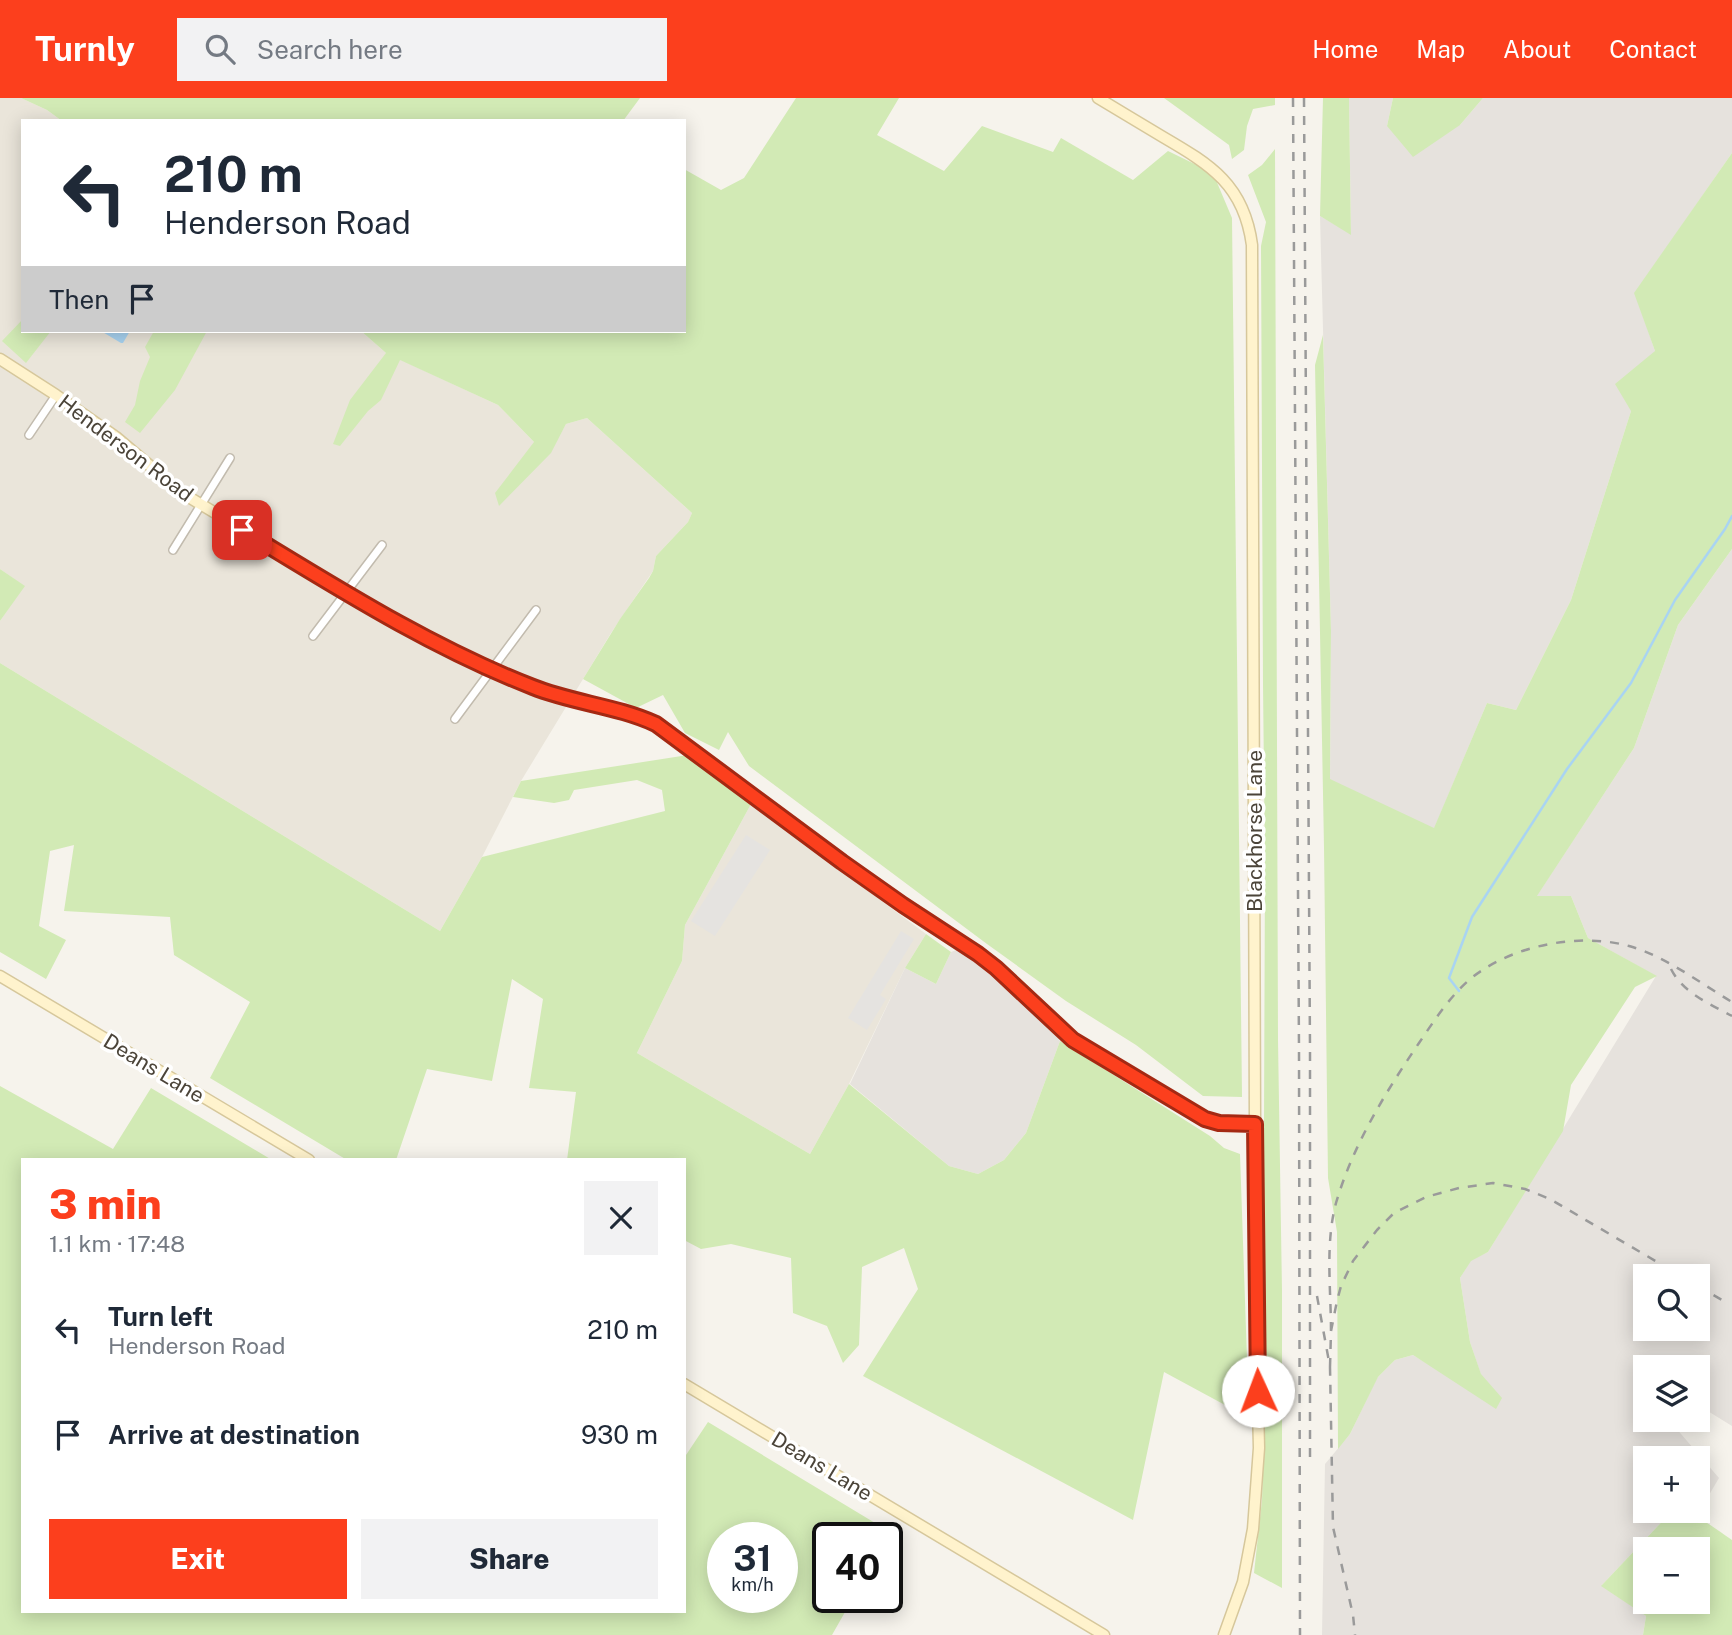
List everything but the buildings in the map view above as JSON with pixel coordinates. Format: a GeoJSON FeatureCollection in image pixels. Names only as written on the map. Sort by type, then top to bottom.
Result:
{"type":"FeatureCollection","features":[{"type":"Feature","properties":{"kind":"street","name":"Blackhorse Lane"},"geometry":{"type":"LineString","coordinates":[[1098,98],[1200,158],[1218,174],[1240,203],[1251,237],[1256,1323],[1259,1448],[1253,1529],[1243,1582],[1224,1635]]}},
{"type":"Feature","properties":{"kind":"street","name":"Henderson Road"},"geometry":{"type":"LineString","coordinates":[[0,359],[116,437],[200,505],[430,641],[557,696],[631,714],[656,724],[842,862],[978,954],[1073,1040],[1205,1119],[1219,1123],[1255,1124]]}},
{"type":"Feature","properties":{"kind":"street"},"geometry":{"type":"LineString","coordinates":[[29,435],[56,395]]}},
{"type":"Feature","properties":{"kind":"street"},"geometry":{"type":"LineString","coordinates":[[173,550],[230,458]]}},
{"type":"Feature","properties":{"kind":"street"},"geometry":{"type":"LineString","coordinates":[[313,636],[382,545]]}},
{"type":"Feature","properties":{"kind":"street"},"geometry":{"type":"LineString","coordinates":[[455,719],[536,610]]}},
{"type":"Feature","properties":{"kind":"street","name":"Deans Lane"},"geometry":{"type":"LineString","coordinates":[[0,976],[306,1158]]}},
{"type":"Feature","properties":{"kind":"street","name":"Deans Lane"},"geometry":{"type":"LineString","coordinates":[[686,1385],[1104,1635]]}},
{"type":"Feature","properties":{"kind":"shaded area"},"geometry":{"type":"Polygon","coordinates":[[[0,98],[21,98],[59,119],[21,119],[21,333],[363,333],[386,353],[498,405],[534,442],[550,453],[566,424],[587,418],[692,513],[688,522],[656,556],[653,571],[611,633],[521,781],[440,931],[0,663],[0,621],[24,586],[0,569],[0,98]]]}},
{"type":"Feature","properties":{"kind":"shaded area"},"geometry":{"type":"Polygon","coordinates":[[[1349,98],[1393,98],[1387,126],[1460,125],[1483,98],[1732,98],[1732,153],[1635,293],[1655,351],[1631,411],[1571,600],[1516,710],[1487,703],[1434,829],[1330,780],[1331,631],[1320,216],[1351,234],[1349,98]]]}},
{"type":"Feature","properties":{"kind":"shaded area"},"geometry":{"type":"Polygon","coordinates":[[[1732,549],[1732,1426],[1710,1412],[1710,1355],[1633,1355],[1633,1432],[1679,1432],[1691,1446],[1633,1446],[1633,1523],[1661,1523],[1647,1537],[1633,1537],[1633,1552],[1602,1585],[1633,1607],[1633,1614],[1646,1616],[1643,1635],[1322,1635],[1325,1464],[1350,1434],[1377,1378],[1395,1360],[1413,1355],[1449,1377],[1501,1399],[1481,1375],[1470,1342],[1460,1278],[1471,1260],[1488,1252],[1656,976],[1588,938],[1571,896],[1536,897],[1634,748],[1678,625],[1732,549]]]}},
{"type":"Feature","properties":{"kind":"shaded area"},"geometry":{"type":"Polygon","coordinates":[[[751,804],[926,934],[905,968],[849,1084],[810,1154],[637,1053],[682,961],[685,925],[751,804]]]}},
{"type":"Feature","properties":{"kind":"shaded area"},"geometry":{"type":"Polygon","coordinates":[[[746,835],[770,850],[715,936],[691,921],[746,835]]]}},
{"type":"Feature","properties":{"kind":"shaded area"},"geometry":{"type":"Polygon","coordinates":[[[901,931],[914,939],[880,995],[886,999],[867,1030],[848,1018],[901,931]]]}},
{"type":"Feature","properties":{"kind":"shaded area"},"geometry":{"type":"Polygon","coordinates":[[[959,949],[997,978],[1054,1032],[1060,1041],[1026,1133],[1004,1160],[978,1174],[949,1166],[850,1084],[905,968],[936,984],[951,952],[959,949]]]}},
{"type":"Feature","properties":{"kind":"shaded area"},"geometry":{"type":"Polygon","coordinates":[[[1710,1468],[1719,1478],[1710,1493],[1710,1468]]]}},
{"type":"Feature","properties":{"kind":"green space"},"geometry":{"type":"Polygon","coordinates":[[[21,98],[640,98],[624,119],[59,119],[21,98]]]}},
{"type":"Feature","properties":{"kind":"green space"},"geometry":{"type":"Polygon","coordinates":[[[796,98],[899,98],[877,135],[944,171],[982,126],[1053,152],[1061,138],[1133,180],[1168,151],[1213,173],[1232,218],[1242,1097],[1203,1096],[1136,1045],[1066,1001],[749,766],[728,732],[719,750],[685,733],[663,695],[636,708],[583,679],[649,578],[656,556],[688,522],[692,513],[587,418],[566,424],[551,453],[499,506],[495,493],[534,442],[498,405],[400,360],[381,400],[368,411],[340,446],[333,444],[350,400],[386,353],[363,333],[686,333],[686,170],[721,190],[744,178],[796,98]]]}},
{"type":"Feature","properties":{"kind":"green space"},"geometry":{"type":"Polygon","coordinates":[[[1164,98],[1275,98],[1275,105],[1253,109],[1247,126],[1244,150],[1232,159],[1229,145],[1164,98]]]}},
{"type":"Feature","properties":{"kind":"green space"},"geometry":{"type":"Polygon","coordinates":[[[1323,98],[1349,98],[1351,235],[1320,216],[1323,98]]]}},
{"type":"Feature","properties":{"kind":"green space"},"geometry":{"type":"Polygon","coordinates":[[[1393,98],[1483,98],[1460,125],[1413,157],[1387,126],[1393,98]]]}},
{"type":"Feature","properties":{"kind":"green space"},"geometry":{"type":"Polygon","coordinates":[[[1275,149],[1282,1588],[1254,1573],[1262,1500],[1264,1435],[1265,869],[1261,246],[1266,222],[1248,175],[1262,165],[1275,149]]]}},
{"type":"Feature","properties":{"kind":"green space"},"geometry":{"type":"Polygon","coordinates":[[[1732,153],[1732,549],[1678,625],[1634,748],[1537,896],[1571,896],[1588,938],[1657,976],[1635,987],[1571,1085],[1563,1131],[1488,1252],[1471,1261],[1460,1278],[1470,1342],[1481,1374],[1502,1398],[1496,1409],[1413,1355],[1395,1360],[1378,1377],[1350,1434],[1338,1449],[1337,1232],[1328,1178],[1315,365],[1323,335],[1331,631],[1330,779],[1434,828],[1487,703],[1516,710],[1571,600],[1631,411],[1615,384],[1655,351],[1634,293],[1732,153]]]}},
{"type":"Feature","properties":{"kind":"green space"},"geometry":{"type":"Polygon","coordinates":[[[21,321],[21,333],[49,333],[26,363],[2,341],[21,321]]]}},
{"type":"Feature","properties":{"kind":"green space"},"geometry":{"type":"Polygon","coordinates":[[[153,333],[206,333],[175,390],[140,433],[125,422],[135,405],[140,381],[150,357],[145,347],[153,333]]]}},
{"type":"Feature","properties":{"kind":"green space"},"geometry":{"type":"Polygon","coordinates":[[[0,569],[25,586],[0,621],[0,569]]]}},
{"type":"Feature","properties":{"kind":"green space"},"geometry":{"type":"Polygon","coordinates":[[[0,663],[440,931],[482,857],[665,811],[662,790],[637,780],[574,790],[569,800],[554,803],[513,797],[521,781],[688,755],[751,804],[685,925],[682,961],[637,1053],[810,1154],[849,1084],[949,1166],[978,1174],[1004,1160],[1026,1133],[1060,1041],[1210,1136],[1224,1148],[1240,1154],[1249,1418],[1164,1372],[1133,1520],[863,1376],[918,1289],[904,1248],[862,1267],[859,1345],[843,1363],[827,1326],[793,1313],[791,1258],[731,1244],[701,1249],[686,1241],[686,1158],[567,1158],[576,1092],[529,1088],[543,999],[512,979],[492,1081],[427,1069],[397,1158],[344,1158],[210,1078],[250,1002],[174,955],[170,917],[64,911],[74,845],[50,851],[39,926],[66,940],[46,979],[0,952],[0,663]]]}},
{"type":"Feature","properties":{"kind":"green space"},"geometry":{"type":"Polygon","coordinates":[[[926,934],[951,952],[936,984],[905,968],[926,934]]]}},
{"type":"Feature","properties":{"kind":"green space"},"geometry":{"type":"Polygon","coordinates":[[[0,1086],[113,1149],[151,1088],[269,1158],[21,1158],[21,1613],[686,1613],[686,1455],[708,1422],[873,1522],[812,1522],[812,1613],[844,1613],[832,1635],[0,1635],[0,1086]]]}},
{"type":"Feature","properties":{"kind":"green space"},"geometry":{"type":"Polygon","coordinates":[[[1661,1523],[1707,1523],[1732,1540],[1732,1635],[1643,1635],[1646,1616],[1643,1614],[1710,1614],[1710,1537],[1647,1537],[1661,1523]]]}},
{"type":"Feature","properties":{"kind":"green space"},"geometry":{"type":"Polygon","coordinates":[[[1633,1552],[1633,1607],[1601,1586],[1633,1552]]]}},
{"type":"Feature","properties":{"kind":"water"},"geometry":{"type":"Polygon","coordinates":[[[104,333],[129,333],[121,343],[104,333]]]}},
{"type":"Feature","properties":{"kind":"waterway"},"geometry":{"type":"LineString","coordinates":[[1459,991],[1449,978],[1472,917],[1567,769],[1631,683],[1675,600],[1732,516]]}},
{"type":"Feature","properties":{"kind":"railway"},"geometry":{"type":"LineString","coordinates":[[1293,98],[1300,1635]]}},
{"type":"Feature","properties":{"kind":"railway"},"geometry":{"type":"LineString","coordinates":[[1304,98],[1310,1457]]}},
{"type":"Feature","properties":{"kind":"railway"},"geometry":{"type":"LineString","coordinates":[[1331,1331],[1331,1234],[1336,1203],[1351,1161],[1382,1100],[1406,1062],[1447,1004],[1472,978],[1497,962],[1533,948],[1572,941],[1611,942],[1656,956],[1732,1002]]}},
{"type":"Feature","properties":{"kind":"railway"},"geometry":{"type":"LineString","coordinates":[[1671,969],[1682,985],[1732,1016]]}},
{"type":"Feature","properties":{"kind":"railway"},"geometry":{"type":"LineString","coordinates":[[1330,1367],[1331,1331],[1337,1301],[1353,1261],[1394,1213],[1426,1197],[1493,1183],[1525,1189],[1550,1199],[1661,1264]]}},
{"type":"Feature","properties":{"kind":"railway"},"geometry":{"type":"LineString","coordinates":[[1710,1293],[1722,1300]]}},
{"type":"Feature","properties":{"kind":"railway"},"geometry":{"type":"LineString","coordinates":[[1317,1296],[1330,1367],[1333,1527],[1355,1635]]}},
{"type":"Feature","properties":{"kind":"route"},"geometry":{"type":"LineString","coordinates":[[242,530],[430,641],[532,687],[557,696],[631,714],[656,724],[842,862],[978,954],[1073,1040],[1205,1119],[1219,1123],[1255,1124],[1258,1391]]}}]}
